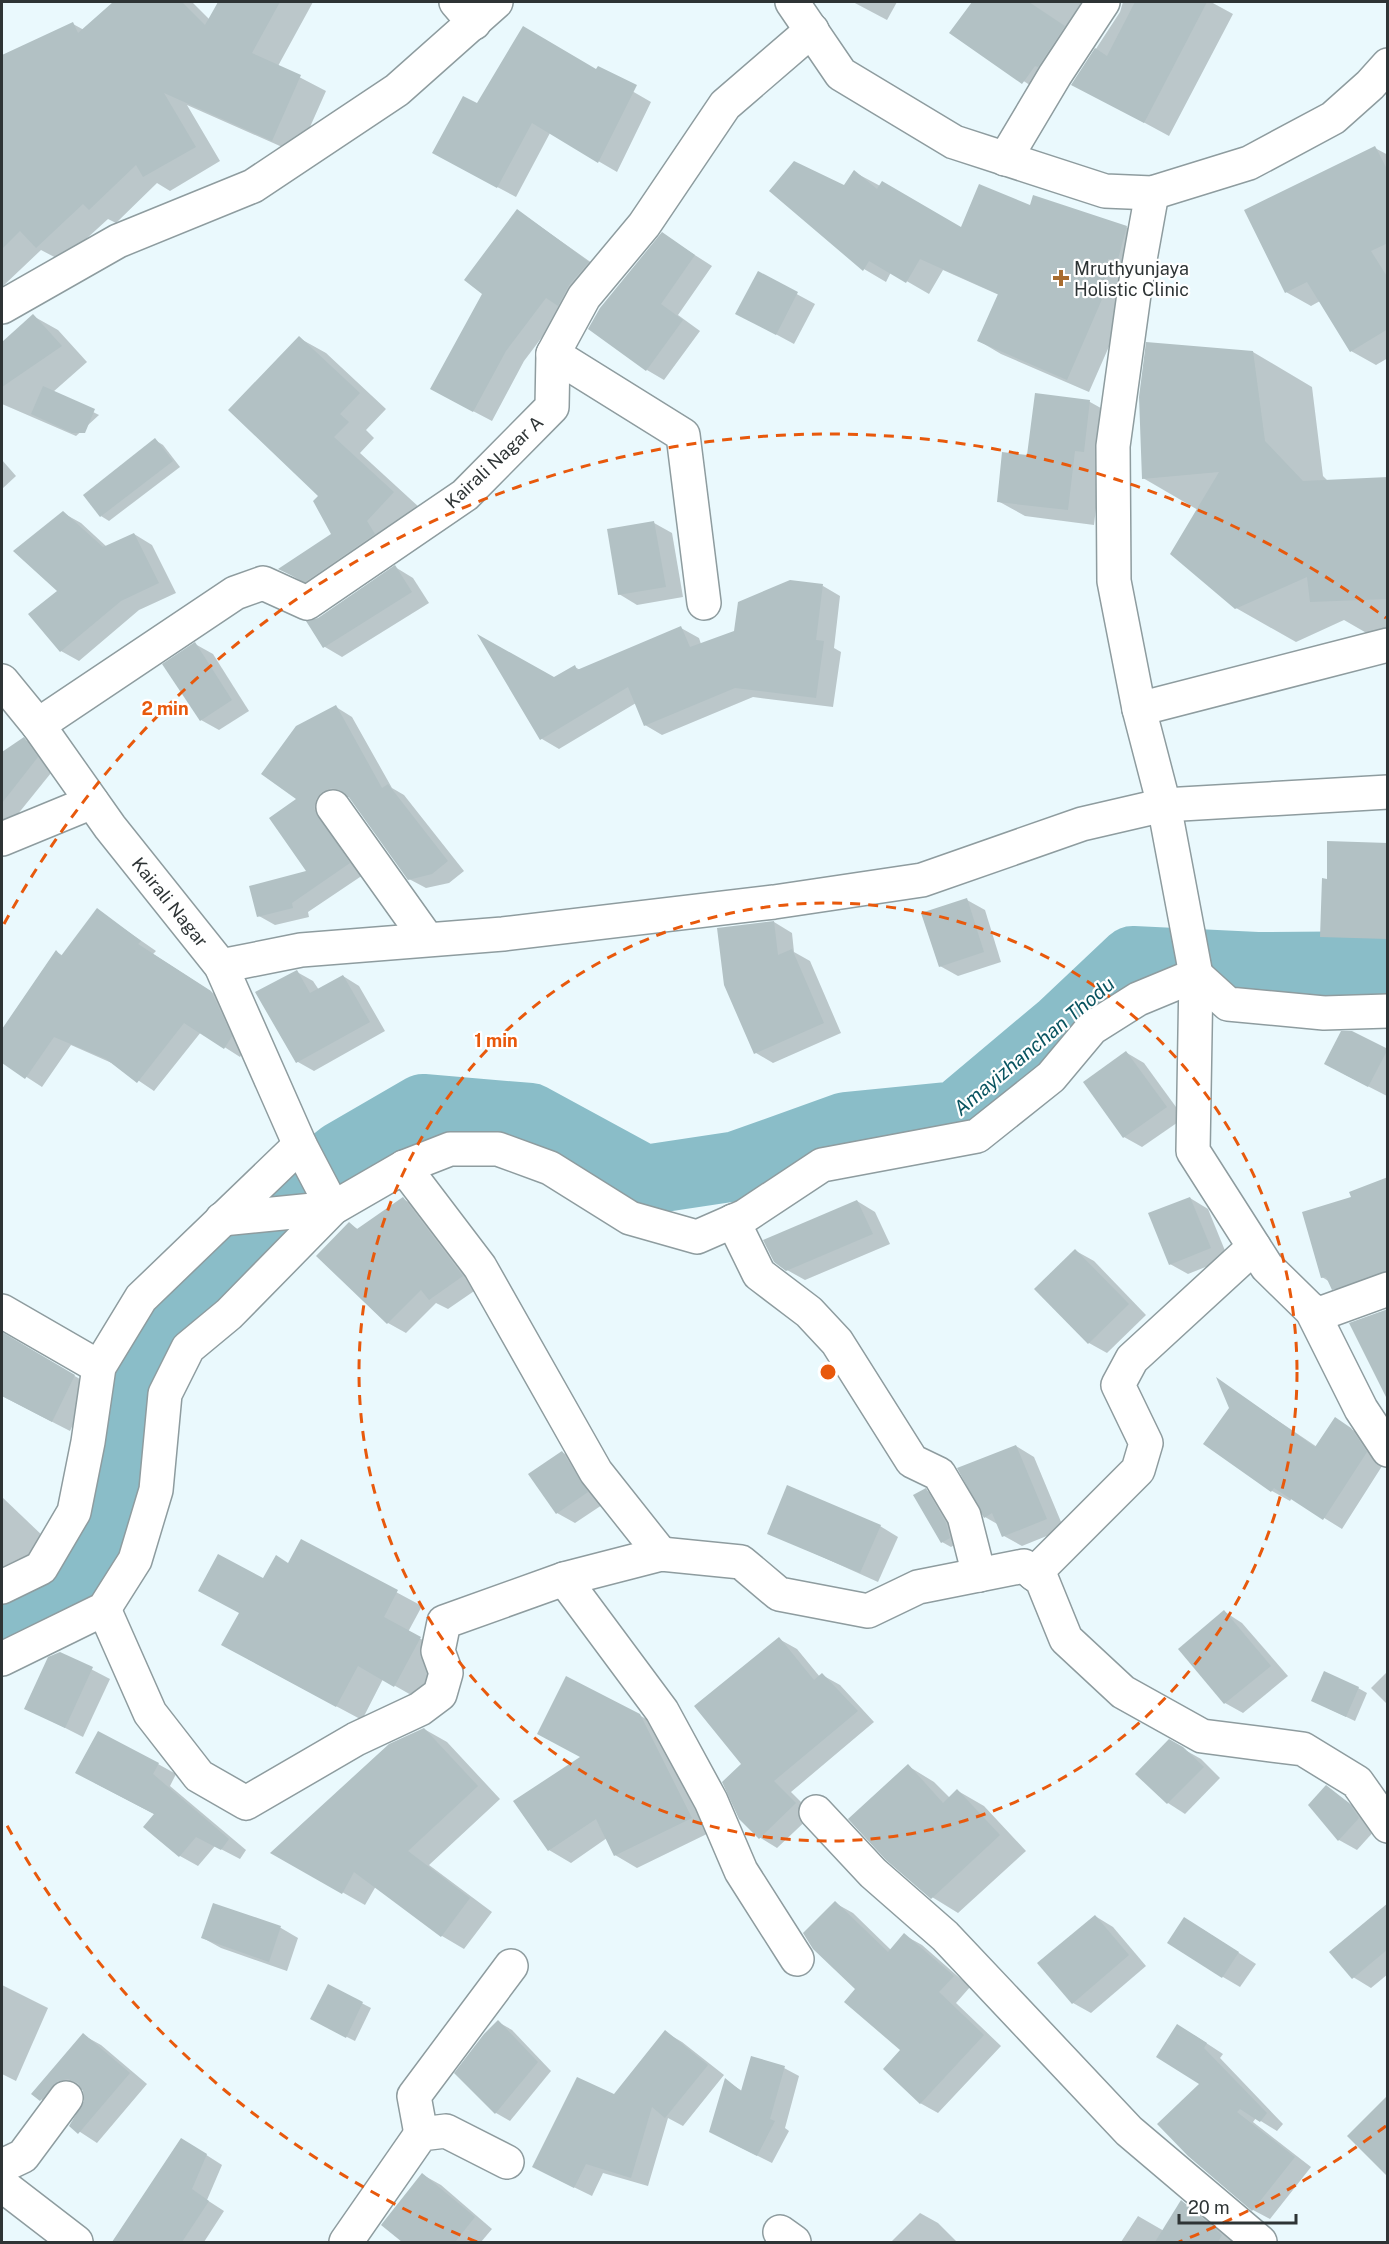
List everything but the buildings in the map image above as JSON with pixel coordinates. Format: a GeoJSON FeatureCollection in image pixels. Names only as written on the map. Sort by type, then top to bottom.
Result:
{"type":"FeatureCollection","features":[{"type":"Feature","properties":{"kind":"street"},"geometry":{"type":"LineString","coordinates":[[792,2],[841,74],[954,142],[1105,191],[1152,193],[1249,163],[1333,118],[1370,86],[1388,65]]}},
{"type":"Feature","properties":{"kind":"street"},"geometry":{"type":"LineString","coordinates":[[1005,159],[1103,2]]}},
{"type":"Feature","properties":{"kind":"street"},"geometry":{"type":"LineString","coordinates":[[2,307],[118,241],[253,186],[397,90],[475,9]]}},
{"type":"Feature","properties":{"kind":"street","name":"Kairali Nagar A"},"geometry":{"type":"LineString","coordinates":[[38,725],[235,593],[263,583],[307,603],[465,495],[552,406],[553,354],[584,297],[644,225],[725,105],[812,30]]}},
{"type":"Feature","properties":{"kind":"street"},"geometry":{"type":"LineString","coordinates":[[1152,193],[1135,287],[1113,446],[1114,581],[1139,709],[1164,805],[1196,975],[1193,1151],[1267,1267],[1312,1311],[1361,1409],[1388,1450]]}},
{"type":"Feature","properties":{"kind":"street"},"geometry":{"type":"LineString","coordinates":[[553,354],[683,435],[704,603]]}},
{"type":"Feature","properties":{"kind":"street"},"geometry":{"type":"LineString","coordinates":[[1139,709],[1388,645]]}},
{"type":"Feature","properties":{"kind":"street","name":"Kairali Nagar"},"geometry":{"type":"LineString","coordinates":[[2,681],[38,725],[92,802],[222,966],[300,1145],[333,1208]]}},
{"type":"Feature","properties":{"kind":"street"},"geometry":{"type":"LineString","coordinates":[[222,966],[301,950],[503,933],[774,902],[922,880],[1082,824],[1164,805],[1388,792]]}},
{"type":"Feature","properties":{"kind":"street"},"geometry":{"type":"LineString","coordinates":[[2,839],[92,802]]}},
{"type":"Feature","properties":{"kind":"street"},"geometry":{"type":"LineString","coordinates":[[333,807],[427,939]]}},
{"type":"Feature","properties":{"kind":"street"},"geometry":{"type":"LineString","coordinates":[[1196,975],[1228,1004],[1324,1013],[1388,1011]]}},
{"type":"Feature","properties":{"kind":"street"},"geometry":{"type":"LineString","coordinates":[[2,1659],[104,1609],[135,1560],[156,1490],[165,1394],[188,1348],[229,1314],[333,1208],[404,1167],[450,1149],[498,1149],[550,1168],[630,1218],[697,1237],[745,1216],[822,1165],[977,1136],[1051,1077],[1092,1028],[1138,999],[1196,975]]}},
{"type":"Feature","properties":{"kind":"street"},"geometry":{"type":"LineString","coordinates":[[2,1587],[41,1568],[74,1512],[88,1442],[99,1367],[141,1298],[300,1145]]}},
{"type":"Feature","properties":{"kind":"street"},"geometry":{"type":"LineString","coordinates":[[404,1167],[480,1267],[596,1472],[661,1554]]}},
{"type":"Feature","properties":{"kind":"street"},"geometry":{"type":"LineString","coordinates":[[222,1219],[333,1208]]}},
{"type":"Feature","properties":{"kind":"street"},"geometry":{"type":"LineString","coordinates":[[733,1221],[759,1274],[809,1312],[837,1342],[912,1461],[939,1474],[964,1516],[979,1575]]}},
{"type":"Feature","properties":{"kind":"street"},"geometry":{"type":"LineString","coordinates":[[1034,1574],[1138,1470],[1146,1443],[1118,1385],[1132,1359],[1254,1247]]}},
{"type":"Feature","properties":{"kind":"street"},"geometry":{"type":"LineString","coordinates":[[1312,1311],[1322,1313],[1388,1289]]}},
{"type":"Feature","properties":{"kind":"street"},"geometry":{"type":"LineString","coordinates":[[2,1311],[99,1367]]}},
{"type":"Feature","properties":{"kind":"street"},"geometry":{"type":"LineString","coordinates":[[104,1609],[150,1713],[199,1776],[246,1803],[357,1739],[420,1709],[440,1694],[446,1673],[438,1651],[444,1622],[564,1579],[661,1554],[741,1562],[779,1594],[868,1611],[918,1587],[1024,1566],[1042,1580],[1066,1639],[1123,1692],[1202,1736],[1303,1749],[1357,1782],[1388,1826]]}},
{"type":"Feature","properties":{"kind":"street"},"geometry":{"type":"LineString","coordinates":[[564,1579],[662,1711],[711,1802],[741,1871],[797,1959]]}},
{"type":"Feature","properties":{"kind":"street"},"geometry":{"type":"LineString","coordinates":[[816,1812],[873,1873],[945,1936],[1129,2131],[1260,2242]]}},
{"type":"Feature","properties":{"kind":"street"},"geometry":{"type":"LineString","coordinates":[[346,2242],[421,2134],[414,2096],[511,1965]]}},
{"type":"Feature","properties":{"kind":"street"},"geometry":{"type":"LineString","coordinates":[[2,2166],[23,2156],[66,2098]]}},
{"type":"Feature","properties":{"kind":"street"},"geometry":{"type":"LineString","coordinates":[[421,2134],[446,2131],[507,2162]]}},
{"type":"Feature","properties":{"kind":"street"},"geometry":{"type":"LineString","coordinates":[[2,2185],[76,2242]]}},
{"type":"Feature","properties":{"kind":"waterway","name":"Amayizhanchan Thodu"},"geometry":{"type":"LineString","coordinates":[[2,1611],[100,1554],[119,1439],[156,1327],[267,1216],[342,1156],[423,1109],[530,1118],[644,1180],[737,1166],[846,1127],[957,1116],[1063,1027],[1133,961],[1257,967],[1388,966]]}},
{"type":"Feature","properties":{"kind":"place","name":"Mruthyunjaya Holistic Clinic"},"geometry":{"type":"Point","coordinates":[1061,278]}}]}
